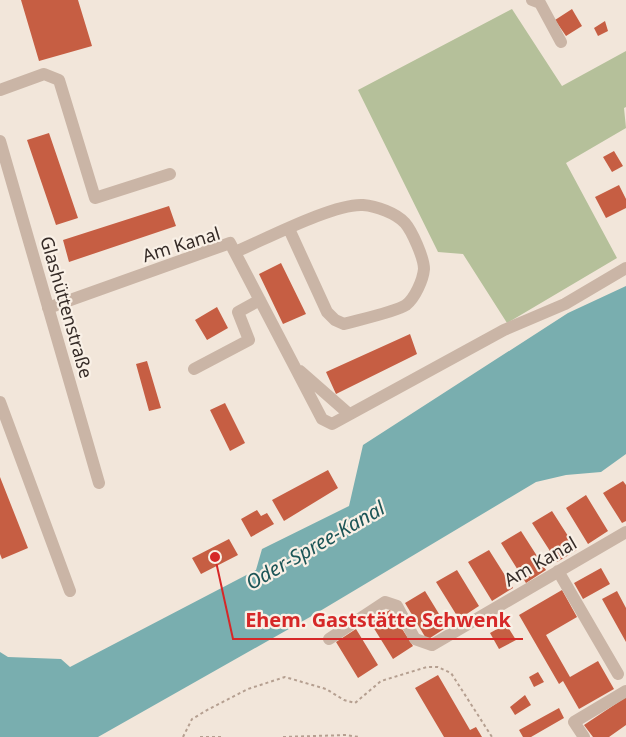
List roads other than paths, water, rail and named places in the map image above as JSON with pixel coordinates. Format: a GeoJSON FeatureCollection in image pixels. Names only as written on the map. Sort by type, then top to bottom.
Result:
{"type":"FeatureCollection","features":[{"type":"Feature","properties":{"kind":"street"},"geometry":{"type":"LineString","coordinates":[[532,0],[540,3],[561,42]]}},
{"type":"Feature","properties":{"kind":"street"},"geometry":{"type":"LineString","coordinates":[[0,90],[45,74],[59,80],[95,198],[170,174]]}},
{"type":"Feature","properties":{"kind":"street","name":"Glashüttenstraße"},"geometry":{"type":"LineString","coordinates":[[0,141],[3,162],[99,483]]}},
{"type":"Feature","properties":{"kind":"street"},"geometry":{"type":"LineString","coordinates":[[235,252],[333,210],[362,205],[386,211],[404,222],[416,241],[424,268],[417,292],[406,305],[344,324],[335,320],[327,312],[289,229]]}},
{"type":"Feature","properties":{"kind":"street","name":"Am Kanal"},"geometry":{"type":"LineString","coordinates":[[48,308],[230,243],[321,418],[332,424],[504,330],[565,304],[626,268]]}},
{"type":"Feature","properties":{"kind":"street"},"geometry":{"type":"LineString","coordinates":[[194,369],[249,340],[238,312],[260,300]]}},
{"type":"Feature","properties":{"kind":"street","name":"Am Kanal"},"geometry":{"type":"LineString","coordinates":[[295,366],[349,414]]}},
{"type":"Feature","properties":{"kind":"street"},"geometry":{"type":"LineString","coordinates":[[0,402],[70,591]]}},
{"type":"Feature","properties":{"kind":"street","name":"Am Kanal"},"geometry":{"type":"LineString","coordinates":[[329,639],[385,602],[397,606],[415,639],[432,645],[626,532]]}},
{"type":"Feature","properties":{"kind":"street"},"geometry":{"type":"LineString","coordinates":[[558,571],[618,674]]}},
{"type":"Feature","properties":{"kind":"street"},"geometry":{"type":"LineString","coordinates":[[584,737],[574,722],[626,691]]}},
{"type":"Feature","properties":{"kind":"water","name":"Oder-Spree-Kanal"},"geometry":{"type":"Polygon","coordinates":[[[626,286],[626,454],[601,472],[566,475],[536,482],[310,617],[98,737],[0,737],[0,652],[8,657],[61,659],[70,667],[256,570],[262,549],[349,506],[363,445],[568,313],[626,286]]]}},
{"type":"Feature","properties":{"kind":"place","name":"Ehem. Gaststätte Schwenk"},"geometry":{"type":"Point","coordinates":[215,557]}}]}
